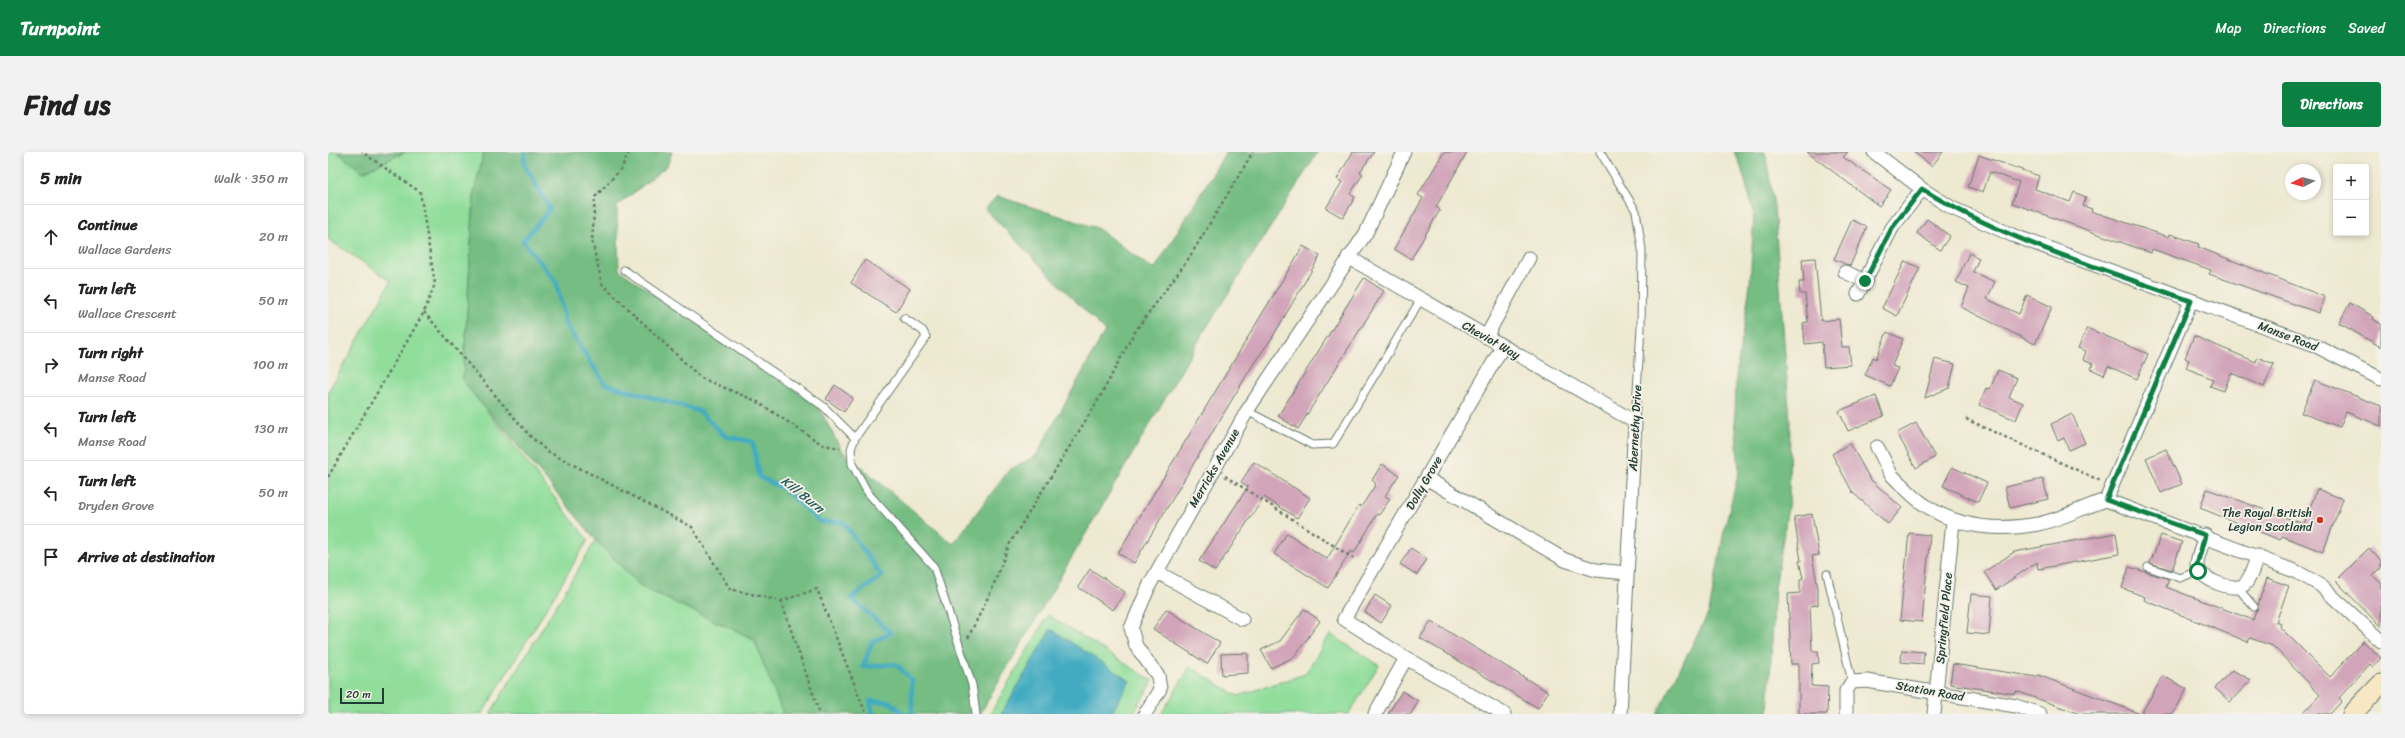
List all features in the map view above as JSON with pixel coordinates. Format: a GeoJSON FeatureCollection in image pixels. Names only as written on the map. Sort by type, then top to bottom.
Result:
{"type":"FeatureCollection","features":[{"type":"Feature","properties":{"kind":"main road"},"geometry":{"type":"LineString","coordinates":[[2352,714],[2381,684]]}},
{"type":"Feature","properties":{"kind":"street","name":"Merricks Avenue"},"geometry":{"type":"LineString","coordinates":[[1145,714],[1160,689],[1158,676],[1136,646],[1131,628],[1157,572],[1247,411],[1348,257],[1366,233],[1404,152]]}},
{"type":"Feature","properties":{"kind":"street","name":"Manse Road"},"geometry":{"type":"LineString","coordinates":[[1874,152],[1922,189],[1952,208],[2012,235],[2312,344],[2381,379]]}},
{"type":"Feature","properties":{"kind":"street"},"geometry":{"type":"LineString","coordinates":[[1858,294],[1892,228],[1922,189]]}},
{"type":"Feature","properties":{"kind":"street","name":"Cheviot Way"},"geometry":{"type":"LineString","coordinates":[[1348,257],[1635,422]]}},
{"type":"Feature","properties":{"kind":"street"},"geometry":{"type":"LineString","coordinates":[[1486,336],[1529,258]]}},
{"type":"Feature","properties":{"kind":"street"},"geometry":{"type":"LineString","coordinates":[[1845,272],[1865,281]]}},
{"type":"Feature","properties":{"kind":"street"},"geometry":{"type":"LineString","coordinates":[[2106,500],[2191,301]]}},
{"type":"Feature","properties":{"kind":"street","name":"Dolly Grove"},"geometry":{"type":"LineString","coordinates":[[1406,658],[1344,619],[1503,346]]}},
{"type":"Feature","properties":{"kind":"street","name":"Abernethy Drive"},"geometry":{"type":"LineString","coordinates":[[1620,714],[1635,422]]}},
{"type":"Feature","properties":{"kind":"street"},"geometry":{"type":"LineString","coordinates":[[1877,447],[1892,475],[1918,502],[1953,521],[1995,528],[2038,524],[2072,514],[2092,504],[2106,500],[2205,535],[2297,572],[2320,585],[2381,641]]}},
{"type":"Feature","properties":{"kind":"street"},"geometry":{"type":"LineString","coordinates":[[1426,478],[1565,560],[1596,570],[1627,573]]}},
{"type":"Feature","properties":{"kind":"street","name":"Springfield Place"},"geometry":{"type":"LineString","coordinates":[[1934,714],[1938,692],[1953,521]]}},
{"type":"Feature","properties":{"kind":"street"},"geometry":{"type":"LineString","coordinates":[[2205,535],[2197,565],[2198,571],[2203,576],[2231,588],[2238,588],[2245,584],[2258,556]]}},
{"type":"Feature","properties":{"kind":"street"},"geometry":{"type":"LineString","coordinates":[[1157,572],[1242,619]]}},
{"type":"Feature","properties":{"kind":"street"},"geometry":{"type":"LineString","coordinates":[[1375,714],[1406,658],[1504,714]]}},
{"type":"Feature","properties":{"kind":"street","name":"Station Road"},"geometry":{"type":"LineString","coordinates":[[1852,682],[1866,681],[1938,692],[2016,706],[2040,714]]}},
{"type":"Feature","properties":{"kind":"street"},"geometry":{"type":"LineString","coordinates":[[1846,714],[1846,691],[1852,682]]}},
{"type":"Feature","properties":{"kind":"lane","name":"Abernethy Drive"},"geometry":{"type":"LineString","coordinates":[[1600,152],[1636,211],[1642,249],[1641,328],[1635,422]]}},
{"type":"Feature","properties":{"kind":"lane"},"geometry":{"type":"LineString","coordinates":[[624,270],[823,406],[854,438]]}},
{"type":"Feature","properties":{"kind":"lane"},"geometry":{"type":"LineString","coordinates":[[1247,411],[1312,445],[1333,444],[1421,300]]}},
{"type":"Feature","properties":{"kind":"lane"},"geometry":{"type":"LineString","coordinates":[[904,318],[923,331],[926,337],[854,438],[851,449],[852,464],[868,493],[934,567],[972,685],[976,714]]}},
{"type":"Feature","properties":{"kind":"lane"},"geometry":{"type":"LineString","coordinates":[[2148,567],[2180,578],[2198,571]]}},
{"type":"Feature","properties":{"kind":"lane"},"geometry":{"type":"LineString","coordinates":[[1827,574],[1852,682]]}},
{"type":"Feature","properties":{"kind":"lane"},"geometry":{"type":"LineString","coordinates":[[2238,588],[2254,607]]}},
{"type":"Feature","properties":{"kind":"path"},"geometry":{"type":"LineString","coordinates":[[328,476],[424,312],[435,284],[420,192],[362,152]]}},
{"type":"Feature","properties":{"kind":"path"},"geometry":{"type":"LineString","coordinates":[[629,152],[621,169],[595,198],[592,241],[602,284],[701,378],[756,401],[824,445],[851,449]]}},
{"type":"Feature","properties":{"kind":"path"},"geometry":{"type":"LineString","coordinates":[[961,652],[992,589],[1009,545],[1100,397],[1134,333],[1189,258],[1253,152]]}},
{"type":"Feature","properties":{"kind":"path"},"geometry":{"type":"LineString","coordinates":[[424,312],[530,436],[547,451],[692,527],[730,589],[781,601],[817,589],[866,714]]}},
{"type":"Feature","properties":{"kind":"path"},"geometry":{"type":"LineString","coordinates":[[1966,419],[2112,486]]}},
{"type":"Feature","properties":{"kind":"path"},"geometry":{"type":"LineString","coordinates":[[1214,469],[1353,558]]}},
{"type":"Feature","properties":{"kind":"path"},"geometry":{"type":"LineString","coordinates":[[781,601],[820,714]]}},
{"type":"Feature","properties":{"kind":"green space"},"geometry":{"type":"Polygon","coordinates":[[[328,152],[337,152],[363,172],[405,152],[484,152],[474,193],[463,381],[588,540],[482,714],[328,714],[328,392],[391,281],[328,239],[328,152]]]}},
{"type":"Feature","properties":{"kind":"green space"},"geometry":{"type":"Polygon","coordinates":[[[337,152],[405,152],[363,172],[337,152]]]}},
{"type":"Feature","properties":{"kind":"green space"},"geometry":{"type":"Polygon","coordinates":[[[484,152],[672,152],[667,166],[617,206],[619,270],[818,406],[842,451],[953,544],[1009,470],[1036,456],[1105,331],[985,209],[997,196],[1097,228],[1154,270],[1226,152],[1318,152],[1205,330],[980,714],[783,714],[754,639],[641,587],[596,540],[463,381],[474,193],[484,152]]]}},
{"type":"Feature","properties":{"kind":"green space"},"geometry":{"type":"Polygon","coordinates":[[[1734,152],[1765,152],[1766,156],[1774,206],[1790,421],[1789,501],[1775,588],[1768,714],[1657,714],[1709,612],[1725,526],[1739,471],[1735,417],[1736,375],[1750,285],[1754,212],[1740,164],[1734,152]]]}},
{"type":"Feature","properties":{"kind":"green space"},"geometry":{"type":"Polygon","coordinates":[[[596,540],[641,587],[754,639],[783,714],[490,714],[596,540]]]}},
{"type":"Feature","properties":{"kind":"green space"},"geometry":{"type":"Polygon","coordinates":[[[1048,615],[1153,681],[1133,714],[990,714],[1048,615]]]}},
{"type":"Feature","properties":{"kind":"green space"},"geometry":{"type":"Polygon","coordinates":[[[1330,634],[1379,665],[1349,714],[1161,714],[1190,667],[1238,696],[1305,674],[1330,634]]]}},
{"type":"Feature","properties":{"kind":"water"},"geometry":{"type":"Polygon","coordinates":[[[1051,629],[1130,681],[1111,714],[1001,714],[1051,629]]]}},
{"type":"Feature","properties":{"kind":"building"},"geometry":{"type":"Polygon","coordinates":[[[1353,152],[1374,152],[1360,172],[1363,174],[1350,194],[1355,197],[1343,218],[1326,208],[1342,182],[1337,179],[1353,152]]]}},
{"type":"Feature","properties":{"kind":"building"},"geometry":{"type":"Polygon","coordinates":[[[1444,152],[1467,152],[1436,207],[1440,210],[1411,259],[1394,249],[1423,198],[1418,195],[1444,152]]]}},
{"type":"Feature","properties":{"kind":"building"},"geometry":{"type":"Polygon","coordinates":[[[1807,152],[1848,152],[1843,157],[1891,190],[1879,206],[1807,152]]]}},
{"type":"Feature","properties":{"kind":"building"},"geometry":{"type":"Polygon","coordinates":[[[1914,152],[1943,152],[1932,166],[1914,152]]]}},
{"type":"Feature","properties":{"kind":"building"},"geometry":{"type":"Polygon","coordinates":[[[1979,155],[2039,176],[2035,189],[2070,202],[2074,192],[2086,197],[2083,206],[2092,209],[2091,211],[2169,237],[2170,234],[2199,244],[2198,247],[2325,297],[2319,313],[2209,274],[2211,270],[2152,249],[2151,253],[2012,203],[2019,182],[1990,172],[1983,192],[1968,187],[1979,155]]]}},
{"type":"Feature","properties":{"kind":"building"},"geometry":{"type":"Polygon","coordinates":[[[1927,219],[1950,236],[1940,250],[1917,233],[1927,219]]]}},
{"type":"Feature","properties":{"kind":"building"},"geometry":{"type":"Polygon","coordinates":[[[1852,220],[1867,227],[1850,266],[1834,259],[1852,220]]]}},
{"type":"Feature","properties":{"kind":"building"},"geometry":{"type":"Polygon","coordinates":[[[1303,246],[1320,256],[1272,338],[1254,363],[1134,563],[1118,553],[1303,246]]]}},
{"type":"Feature","properties":{"kind":"building"},"geometry":{"type":"Polygon","coordinates":[[[1969,253],[1979,258],[1973,272],[1995,282],[1987,299],[2019,314],[2027,295],[2052,307],[2035,344],[1961,307],[1969,288],[1956,282],[1969,253]]]}},
{"type":"Feature","properties":{"kind":"building"},"geometry":{"type":"Polygon","coordinates":[[[1815,258],[1821,321],[1839,319],[1842,347],[1849,347],[1851,365],[1824,367],[1822,342],[1805,344],[1803,323],[1808,322],[1805,294],[1800,294],[1799,282],[1804,282],[1802,259],[1815,258]]]}},
{"type":"Feature","properties":{"kind":"building"},"geometry":{"type":"Polygon","coordinates":[[[865,260],[910,289],[896,312],[851,283],[865,260]]]}},
{"type":"Feature","properties":{"kind":"building"},"geometry":{"type":"Polygon","coordinates":[[[1905,261],[1920,268],[1897,316],[1882,308],[1905,261]]]}},
{"type":"Feature","properties":{"kind":"building"},"geometry":{"type":"Polygon","coordinates":[[[1364,278],[1384,291],[1298,429],[1278,416],[1364,278]]]}},
{"type":"Feature","properties":{"kind":"building"},"geometry":{"type":"Polygon","coordinates":[[[2350,303],[2374,317],[2373,319],[2381,324],[2381,347],[2339,323],[2350,303]]]}},
{"type":"Feature","properties":{"kind":"building"},"geometry":{"type":"Polygon","coordinates":[[[2087,328],[2148,354],[2137,379],[2108,366],[2104,375],[2091,369],[2093,364],[2083,360],[2086,351],[2078,348],[2087,328]]]}},
{"type":"Feature","properties":{"kind":"building"},"geometry":{"type":"Polygon","coordinates":[[[1887,332],[1903,339],[1892,366],[1898,368],[1890,386],[1865,375],[1873,357],[1876,359],[1887,332]]]}},
{"type":"Feature","properties":{"kind":"building"},"geometry":{"type":"Polygon","coordinates":[[[2194,336],[2256,362],[2257,357],[2274,364],[2264,387],[2231,373],[2224,391],[2210,386],[2213,379],[2186,368],[2189,360],[2185,358],[2194,336]]]}},
{"type":"Feature","properties":{"kind":"building"},"geometry":{"type":"Polygon","coordinates":[[[1935,359],[1955,364],[1949,388],[1925,398],[1935,359]]]}},
{"type":"Feature","properties":{"kind":"building"},"geometry":{"type":"Polygon","coordinates":[[[1998,370],[2017,378],[2009,397],[2023,403],[2016,420],[1979,405],[1986,388],[1990,389],[1998,370]]]}},
{"type":"Feature","properties":{"kind":"building"},"geometry":{"type":"Polygon","coordinates":[[[2315,380],[2381,406],[2381,426],[2346,412],[2340,427],[2301,413],[2315,380]]]}},
{"type":"Feature","properties":{"kind":"building"},"geometry":{"type":"Polygon","coordinates":[[[835,385],[853,398],[844,412],[826,399],[835,385]]]}},
{"type":"Feature","properties":{"kind":"building"},"geometry":{"type":"Polygon","coordinates":[[[1876,396],[1884,416],[1848,431],[1839,411],[1876,396]]]}},
{"type":"Feature","properties":{"kind":"building"},"geometry":{"type":"Polygon","coordinates":[[[2072,414],[2085,443],[2069,450],[2064,438],[2058,441],[2051,424],[2072,414]]]}},
{"type":"Feature","properties":{"kind":"building"},"geometry":{"type":"Polygon","coordinates":[[[1916,423],[1935,457],[1916,468],[1897,433],[1916,423]]]}},
{"type":"Feature","properties":{"kind":"building"},"geometry":{"type":"Polygon","coordinates":[[[1850,443],[1870,479],[1902,508],[1888,524],[1853,493],[1832,454],[1850,443]]]}},
{"type":"Feature","properties":{"kind":"building"},"geometry":{"type":"Polygon","coordinates":[[[2166,449],[2182,484],[2161,493],[2146,458],[2166,449]]]}},
{"type":"Feature","properties":{"kind":"building"},"geometry":{"type":"Polygon","coordinates":[[[1254,462],[1310,498],[1297,518],[1264,497],[1215,571],[1199,561],[1248,487],[1241,482],[1254,462]]]}},
{"type":"Feature","properties":{"kind":"building"},"geometry":{"type":"Polygon","coordinates":[[[1382,464],[1399,475],[1385,496],[1390,499],[1379,515],[1377,514],[1354,553],[1351,551],[1328,588],[1274,554],[1287,533],[1327,559],[1359,505],[1361,507],[1376,484],[1372,480],[1382,464]]]}},
{"type":"Feature","properties":{"kind":"building"},"geometry":{"type":"Polygon","coordinates":[[[1952,467],[1987,483],[1978,502],[1943,486],[1952,467]]]}},
{"type":"Feature","properties":{"kind":"building"},"geometry":{"type":"Polygon","coordinates":[[[2043,479],[2048,499],[2010,508],[2005,487],[2043,479]]]}},
{"type":"Feature","properties":{"kind":"building"},"geometry":{"type":"Polygon","coordinates":[[[2207,489],[2304,524],[2317,489],[2343,499],[2323,552],[2282,536],[2280,540],[2200,508],[2207,489]]]}},
{"type":"Feature","properties":{"kind":"building"},"geometry":{"type":"Polygon","coordinates":[[[1812,514],[1819,555],[1812,556],[1818,588],[1818,605],[1810,606],[1812,651],[1818,651],[1819,663],[1812,664],[1811,686],[1828,687],[1827,714],[1799,714],[1799,664],[1791,664],[1788,594],[1800,593],[1800,579],[1803,578],[1799,561],[1801,561],[1794,517],[1812,514]]]}},
{"type":"Feature","properties":{"kind":"building"},"geometry":{"type":"Polygon","coordinates":[[[1909,533],[1930,535],[1922,622],[1900,620],[1909,533]]]}},
{"type":"Feature","properties":{"kind":"building"},"geometry":{"type":"Polygon","coordinates":[[[2116,533],[2119,554],[2038,569],[2037,562],[1996,590],[1984,572],[2014,552],[2116,533]]]}},
{"type":"Feature","properties":{"kind":"building"},"geometry":{"type":"Polygon","coordinates":[[[2161,535],[2182,542],[2172,570],[2150,563],[2161,535]]]}},
{"type":"Feature","properties":{"kind":"building"},"geometry":{"type":"Polygon","coordinates":[[[1411,548],[1427,559],[1417,575],[1400,564],[1411,548]]]}},
{"type":"Feature","properties":{"kind":"building"},"geometry":{"type":"Polygon","coordinates":[[[2369,548],[2381,561],[2381,568],[2373,576],[2381,583],[2381,627],[2336,581],[2369,548]]]}},
{"type":"Feature","properties":{"kind":"building"},"geometry":{"type":"Polygon","coordinates":[[[2129,567],[2169,579],[2166,587],[2253,620],[2267,578],[2289,586],[2276,622],[2281,624],[2280,627],[2330,677],[2363,641],[2381,658],[2373,667],[2370,664],[2339,698],[2342,701],[2330,714],[2302,714],[2320,695],[2273,646],[2250,638],[2248,642],[2144,600],[2145,597],[2122,588],[2129,567]]]}},
{"type":"Feature","properties":{"kind":"building"},"geometry":{"type":"Polygon","coordinates":[[[1090,569],[1125,592],[1113,610],[1078,587],[1090,569]]]}},
{"type":"Feature","properties":{"kind":"building"},"geometry":{"type":"Polygon","coordinates":[[[1971,594],[1992,596],[1989,635],[1967,633],[1971,594]]]}},
{"type":"Feature","properties":{"kind":"building"},"geometry":{"type":"Polygon","coordinates":[[[1375,595],[1392,606],[1381,623],[1365,612],[1375,595]]]}},
{"type":"Feature","properties":{"kind":"building"},"geometry":{"type":"Polygon","coordinates":[[[1166,609],[1220,643],[1207,664],[1153,629],[1166,609]]]}},
{"type":"Feature","properties":{"kind":"building"},"geometry":{"type":"Polygon","coordinates":[[[1304,609],[1320,621],[1294,657],[1271,668],[1261,650],[1280,641],[1304,609]]]}},
{"type":"Feature","properties":{"kind":"building"},"geometry":{"type":"Polygon","coordinates":[[[1431,621],[1548,692],[1538,708],[1420,638],[1431,621]]]}},
{"type":"Feature","properties":{"kind":"building"},"geometry":{"type":"Polygon","coordinates":[[[1902,650],[1924,652],[1923,664],[1901,662],[1902,650]]]}},
{"type":"Feature","properties":{"kind":"building"},"geometry":{"type":"Polygon","coordinates":[[[1248,653],[1248,673],[1222,675],[1221,654],[1248,653]]]}},
{"type":"Feature","properties":{"kind":"building"},"geometry":{"type":"Polygon","coordinates":[[[1953,664],[2037,677],[2038,675],[2141,714],[2080,714],[2016,691],[2016,694],[1950,684],[1953,664]]]}},
{"type":"Feature","properties":{"kind":"building"},"geometry":{"type":"Polygon","coordinates":[[[2232,670],[2251,680],[2230,702],[2215,688],[2232,670]]]}},
{"type":"Feature","properties":{"kind":"building"},"geometry":{"type":"Polygon","coordinates":[[[2163,676],[2187,689],[2173,714],[2141,714],[2163,676]]]}},
{"type":"Feature","properties":{"kind":"building"},"geometry":{"type":"Polygon","coordinates":[[[1402,691],[1418,701],[1411,714],[1388,714],[1402,691]]]}},
{"type":"Feature","properties":{"kind":"waterway","name":"Kill Burn"},"geometry":{"type":"LineString","coordinates":[[525,152],[524,164],[550,209],[523,241],[556,282],[566,325],[605,384],[699,411],[725,436],[753,442],[759,477],[784,489],[820,522],[843,522],[882,576],[851,598],[891,633],[872,642],[863,667],[896,664],[912,681],[912,714]]}},
{"type":"Feature","properties":{"kind":"waterway","name":"Kill Burn"},"geometry":{"type":"LineString","coordinates":[[873,714],[870,701],[890,702],[904,714]]}},
{"type":"Feature","properties":{"kind":"place","name":"The Royal British Legion Scotland"},"geometry":{"type":"Point","coordinates":[2320,520]}},
{"type":"Feature","properties":{"kind":"route"},"geometry":{"type":"LineString","coordinates":[[1865,281],[1892,228],[1922,189],[1952,208],[2012,235],[2191,301],[2106,500],[2205,535],[2197,565],[2198,571]]}}]}
